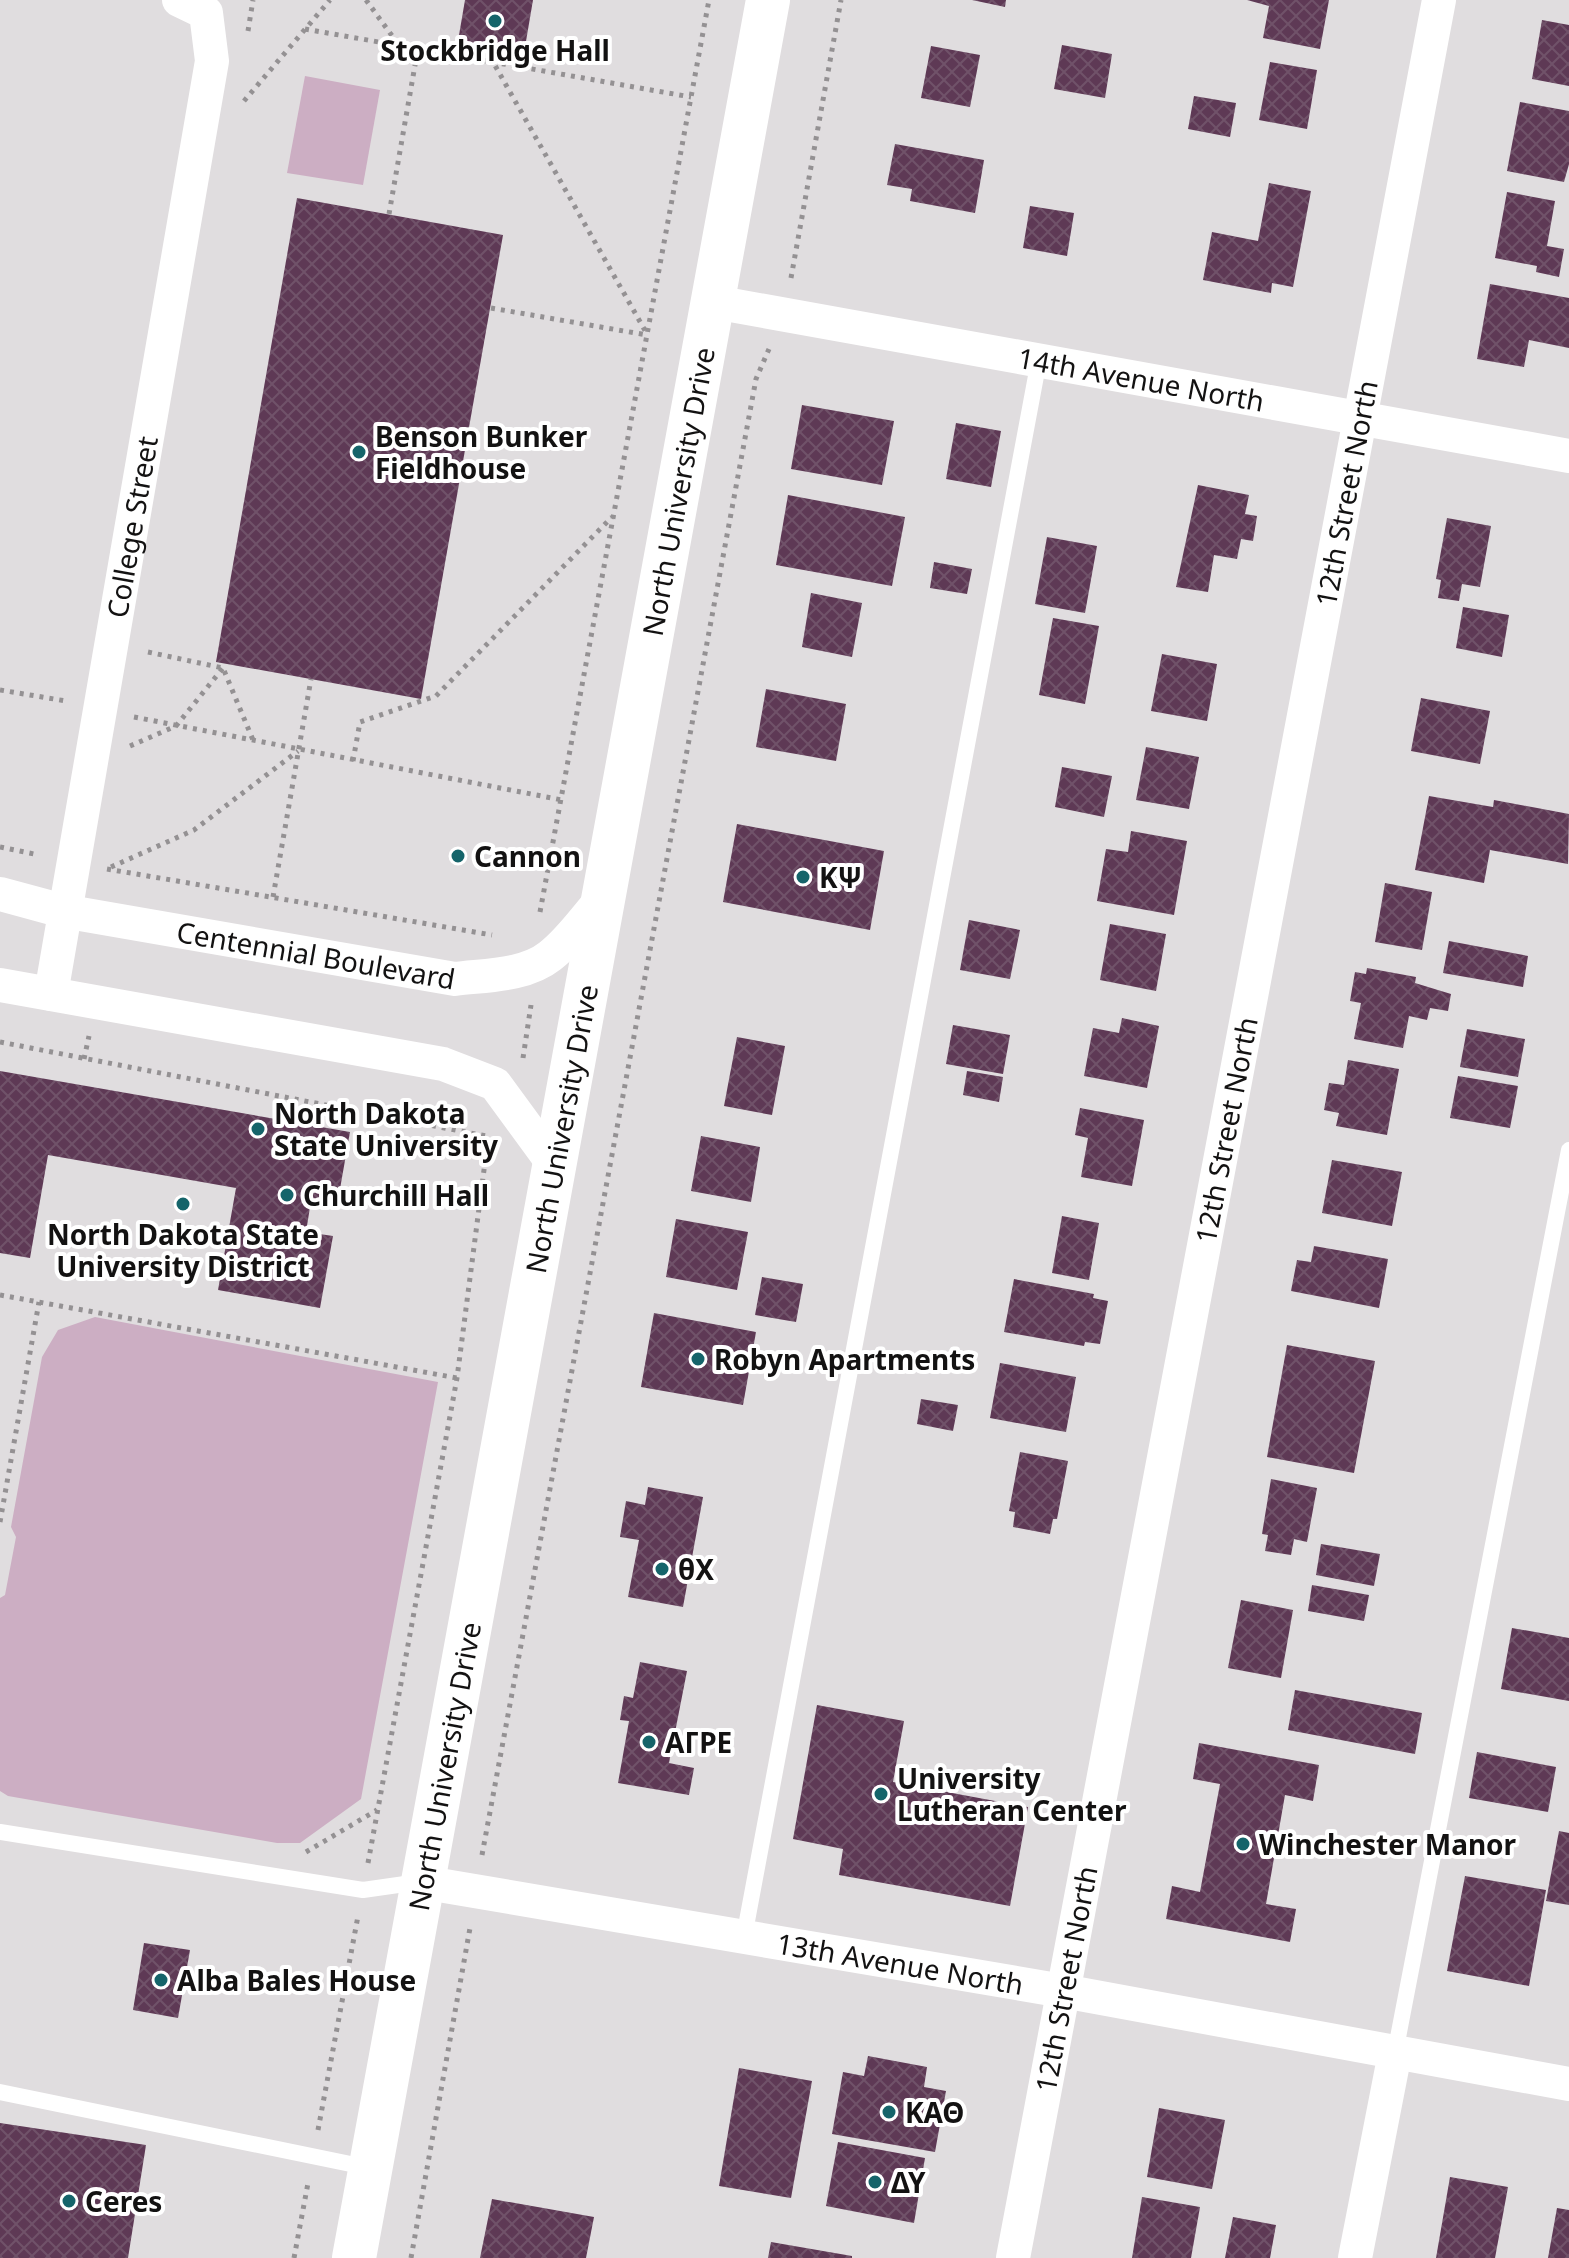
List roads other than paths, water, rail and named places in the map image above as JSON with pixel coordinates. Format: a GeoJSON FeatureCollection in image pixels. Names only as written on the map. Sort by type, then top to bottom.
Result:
{"type":"FeatureCollection","features":[{"type":"Feature","properties":{"kind":"main road","name":"North University Drive"},"geometry":{"type":"LineString","coordinates":[[354,2258],[768,0]]}},
{"type":"Feature","properties":{"kind":"street","name":"12th Street North"},"geometry":{"type":"LineString","coordinates":[[1013,2258],[1439,0]]}},
{"type":"Feature","properties":{"kind":"street","name":"College Street"},"geometry":{"type":"LineString","coordinates":[[51,994],[212,61],[198,4]]}},
{"type":"Feature","properties":{"kind":"street","name":"14th Avenue North"},"geometry":{"type":"LineString","coordinates":[[714,302],[1569,456]]}},
{"type":"Feature","properties":{"kind":"street","name":"Centennial Boulevard"},"geometry":{"type":"LineString","coordinates":[[0,894],[63,911],[455,979],[511,972],[537,964],[551,956],[605,896]]}},
{"type":"Feature","properties":{"kind":"street"},"geometry":{"type":"LineString","coordinates":[[0,985],[443,1064],[495,1084],[555,1166]]}},
{"type":"Feature","properties":{"kind":"street","name":"13th Avenue North"},"geometry":{"type":"LineString","coordinates":[[421,1882],[1063,1991],[1569,2084]]}},
{"type":"Feature","properties":{"kind":"street"},"geometry":{"type":"LineString","coordinates":[[1355,2258],[1395,2053]]}},
{"type":"Feature","properties":{"kind":"lane"},"geometry":{"type":"LineString","coordinates":[[744,1937],[1039,360]]}},
{"type":"Feature","properties":{"kind":"lane"},"geometry":{"type":"LineString","coordinates":[[1395,2053],[1569,1150]]}},
{"type":"Feature","properties":{"kind":"lane"},"geometry":{"type":"LineString","coordinates":[[0,1832],[363,1890],[421,1882]]}},
{"type":"Feature","properties":{"kind":"lane"},"geometry":{"type":"LineString","coordinates":[[0,2092],[370,2168]]}},
{"type":"Feature","properties":{"kind":"place","name":"Stockbridge Hall"},"geometry":{"type":"Point","coordinates":[495,21]}},
{"type":"Feature","properties":{"kind":"place","name":"Benson Bunker Fieldhouse"},"geometry":{"type":"Point","coordinates":[359,452]}},
{"type":"Feature","properties":{"kind":"place","name":"Cannon"},"geometry":{"type":"Point","coordinates":[458,856]}},
{"type":"Feature","properties":{"kind":"place","name":"ΚΨ"},"geometry":{"type":"Point","coordinates":[803,877]}},
{"type":"Feature","properties":{"kind":"place","name":"North Dakota State University"},"geometry":{"type":"Point","coordinates":[258,1129]}},
{"type":"Feature","properties":{"kind":"place","name":"Churchill Hall"},"geometry":{"type":"Point","coordinates":[287,1195]}},
{"type":"Feature","properties":{"kind":"place","name":"North Dakota State University District"},"geometry":{"type":"Point","coordinates":[183,1204]}},
{"type":"Feature","properties":{"kind":"place","name":"Robyn Apartments"},"geometry":{"type":"Point","coordinates":[698,1359]}},
{"type":"Feature","properties":{"kind":"place","name":"θΧ"},"geometry":{"type":"Point","coordinates":[662,1569]}},
{"type":"Feature","properties":{"kind":"place","name":"ΑΓΡΕ"},"geometry":{"type":"Point","coordinates":[649,1742]}},
{"type":"Feature","properties":{"kind":"place","name":"University Lutheran Center"},"geometry":{"type":"Point","coordinates":[881,1794]}},
{"type":"Feature","properties":{"kind":"place","name":"Winchester Manor"},"geometry":{"type":"Point","coordinates":[1243,1844]}},
{"type":"Feature","properties":{"kind":"place","name":"Alba Bales House"},"geometry":{"type":"Point","coordinates":[161,1980]}},
{"type":"Feature","properties":{"kind":"place","name":"ΚΑΘ"},"geometry":{"type":"Point","coordinates":[889,2112]}},
{"type":"Feature","properties":{"kind":"place","name":"ΔΥ"},"geometry":{"type":"Point","coordinates":[875,2182]}},
{"type":"Feature","properties":{"kind":"place","name":"Ceres"},"geometry":{"type":"Point","coordinates":[69,2201]}}]}
